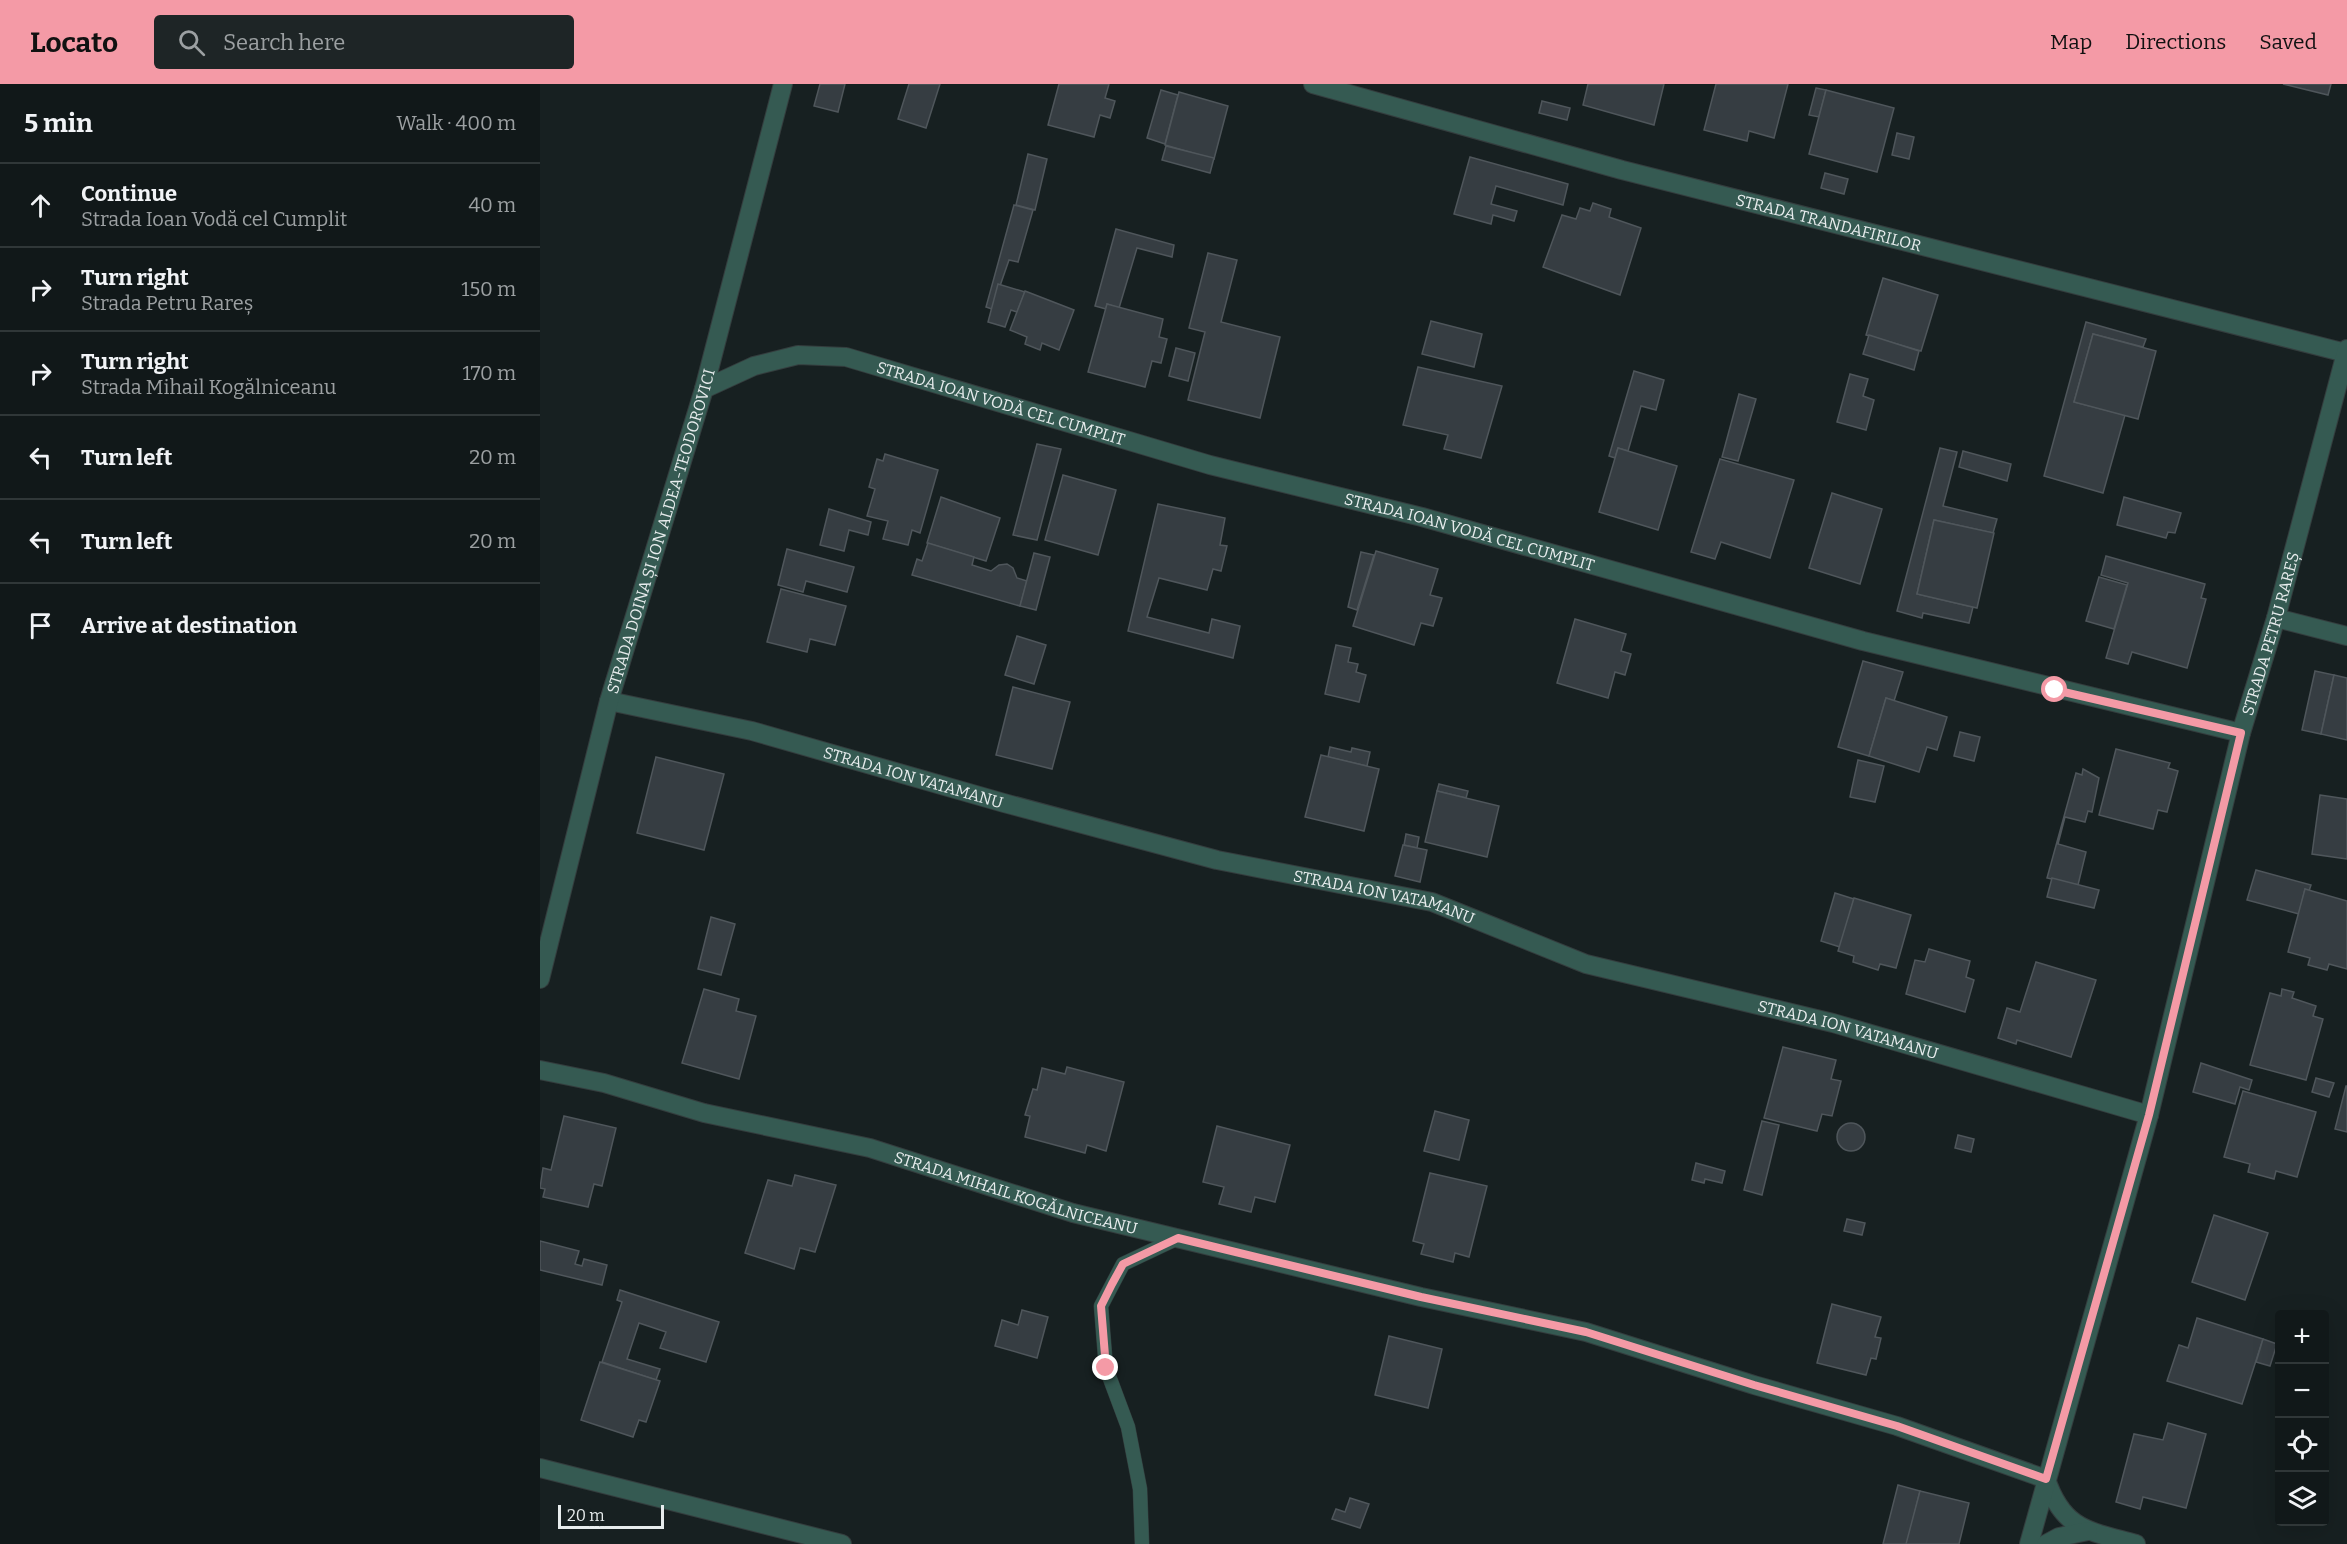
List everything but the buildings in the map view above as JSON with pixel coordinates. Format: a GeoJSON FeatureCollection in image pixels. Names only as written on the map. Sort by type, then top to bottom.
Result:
{"type":"FeatureCollection","features":[{"type":"Feature","properties":{"kind":"street","name":"STRADA DOINA ȘI ION ALDEA-TEODOROVICI"},"geometry":{"type":"LineString","coordinates":[[540,979],[609,701],[704,388],[783,84]]}},
{"type":"Feature","properties":{"kind":"street","name":"STRADA TRANDAFIRILOR"},"geometry":{"type":"LineString","coordinates":[[1313,84],[1623,170],[2347,351]]}},
{"type":"Feature","properties":{"kind":"street","name":"STRADA PETRU RAREȘ"},"geometry":{"type":"LineString","coordinates":[[2029,1544],[2149,1115],[2241,733],[2276,618],[2347,351]]}},
{"type":"Feature","properties":{"kind":"street","name":"STRADA IOAN VODĂ CEL CUMPLIT"},"geometry":{"type":"LineString","coordinates":[[704,388],[754,366],[798,356],[846,357],[1210,465],[1422,518],[1863,641],[2241,733]]}},
{"type":"Feature","properties":{"kind":"street"},"geometry":{"type":"LineString","coordinates":[[2276,618],[2347,636]]}},
{"type":"Feature","properties":{"kind":"street","name":"STRADA ION VATAMANU"},"geometry":{"type":"LineString","coordinates":[[609,701],[752,731],[1004,803],[1218,860],[1432,902],[1586,964],[1833,1023],[2149,1115]]}},
{"type":"Feature","properties":{"kind":"street","name":"STRADA MIHAIL KOGĂLNICEANU"},"geometry":{"type":"LineString","coordinates":[[540,1070],[604,1083],[704,1113],[870,1148],[1073,1213],[1421,1297],[1586,1332],[1754,1385],[1897,1426],[2046,1479]]}},
{"type":"Feature","properties":{"kind":"street"},"geometry":{"type":"LineString","coordinates":[[540,1468],[842,1544]]}},
{"type":"Feature","properties":{"kind":"street"},"geometry":{"type":"LineString","coordinates":[[2046,1479],[2053,1498],[2064,1515],[2088,1531],[2136,1544]]}},
{"type":"Feature","properties":{"kind":"street"},"geometry":{"type":"LineString","coordinates":[[2046,1544],[2059,1537],[2088,1531]]}},
{"type":"Feature","properties":{"kind":"lane"},"geometry":{"type":"LineString","coordinates":[[1142,1544],[1140,1489],[1128,1427],[1106,1368],[1101,1306],[1123,1264],[1178,1238]]}},
{"type":"Feature","properties":{"kind":"route"},"geometry":{"type":"LineString","coordinates":[[1106,1368],[1101,1306],[1123,1264],[1178,1238],[1421,1297],[1586,1332],[1754,1385],[1897,1426],[2046,1479],[2149,1115],[2241,733],[2055,690]]}}]}
